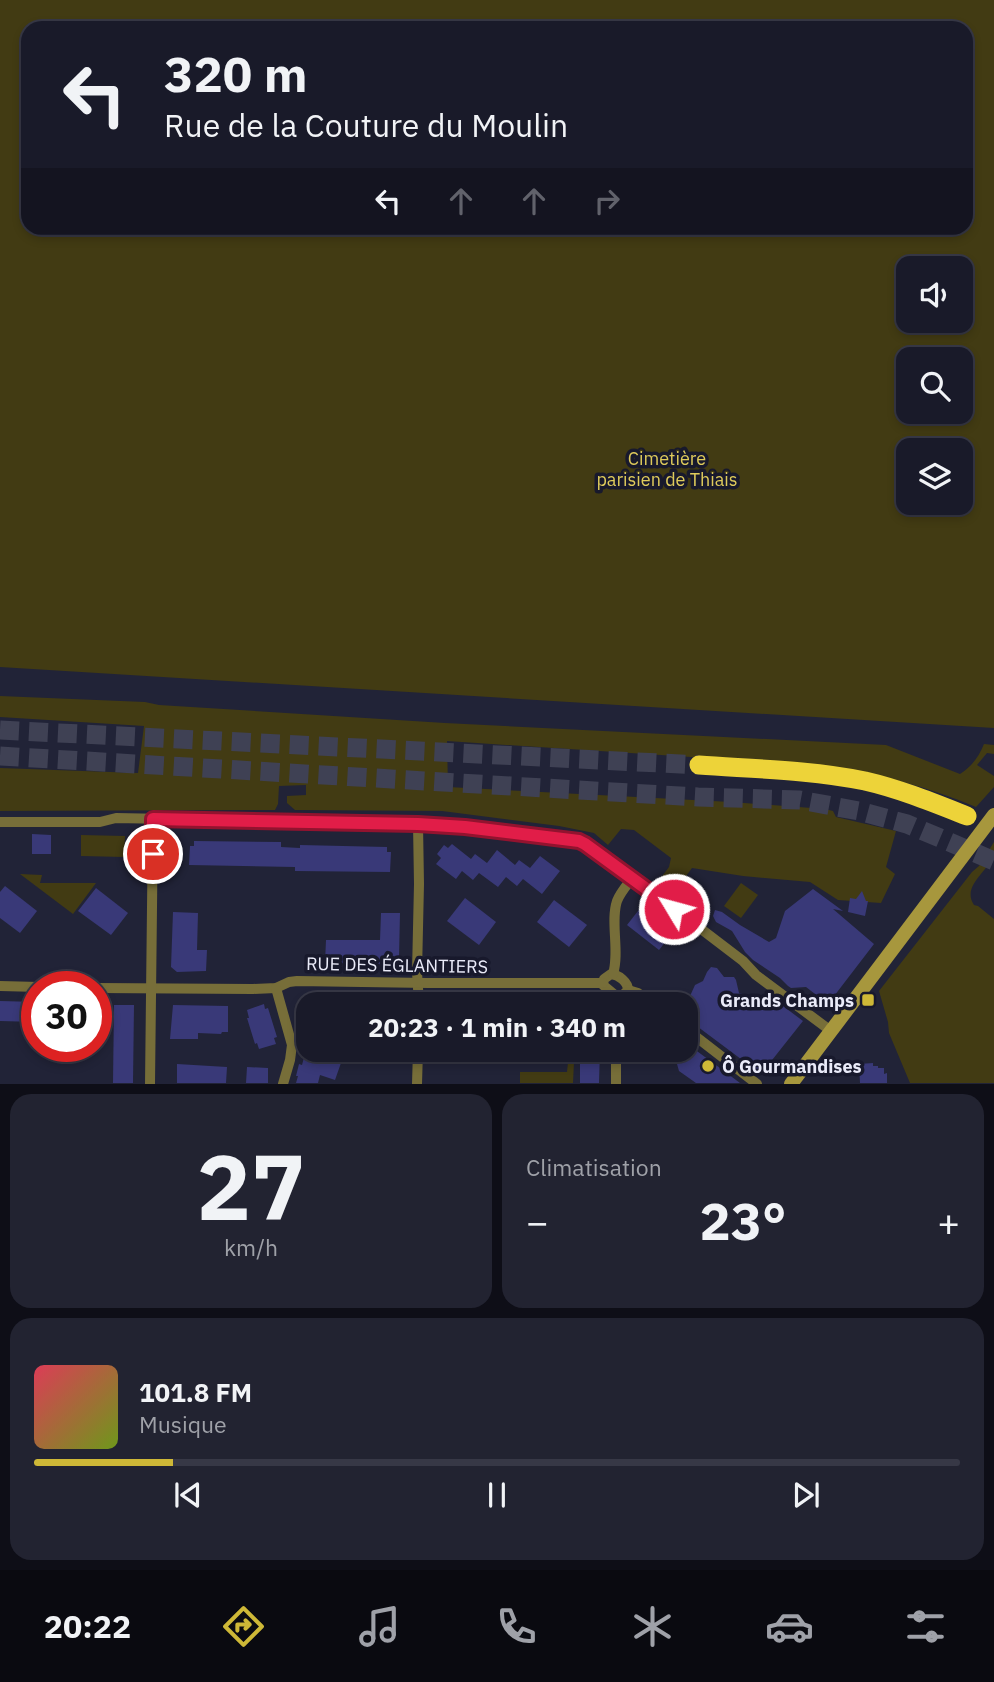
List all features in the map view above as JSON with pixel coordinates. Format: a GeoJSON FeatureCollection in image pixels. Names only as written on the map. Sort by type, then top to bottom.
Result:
{"type":"FeatureCollection","features":[{"type":"Feature","properties":{"kind":"highway"},"geometry":{"type":"LineString","coordinates":[[699,765],[812,773],[867,782],[916,796],[967,816]]}},
{"type":"Feature","properties":{"kind":"main road"},"geometry":{"type":"LineString","coordinates":[[791,1083],[994,815]]}},
{"type":"Feature","properties":{"kind":"street"},"geometry":{"type":"LineString","coordinates":[[0,821],[100,822],[117,818],[418,824],[579,841],[632,877],[831,1031]]}},
{"type":"Feature","properties":{"kind":"street"},"geometry":{"type":"LineString","coordinates":[[150,1083],[153,819]]}},
{"type":"Feature","properties":{"kind":"street"},"geometry":{"type":"LineString","coordinates":[[418,824],[418,992]]}},
{"type":"Feature","properties":{"kind":"street"},"geometry":{"type":"LineString","coordinates":[[613,974],[616,961],[616,904],[632,877]]}},
{"type":"Feature","properties":{"kind":"street"},"geometry":{"type":"LineString","coordinates":[[609,992],[603,983],[608,975],[613,974]]}},
{"type":"Feature","properties":{"kind":"street"},"geometry":{"type":"LineString","coordinates":[[613,974],[625,982],[628,990],[636,992]]}},
{"type":"Feature","properties":{"kind":"street","name":"RUE DES ÉGLANTIERS"},"geometry":{"type":"LineString","coordinates":[[112,988],[253,989],[276,988],[297,981],[603,983]]}},
{"type":"Feature","properties":{"kind":"street"},"geometry":{"type":"LineString","coordinates":[[0,986],[21,987]]}},
{"type":"Feature","properties":{"kind":"street"},"geometry":{"type":"LineString","coordinates":[[276,988],[292,1045],[283,1083]]}},
{"type":"Feature","properties":{"kind":"street"},"geometry":{"type":"LineString","coordinates":[[698,1038],[757,1083]]}},
{"type":"Feature","properties":{"kind":"street"},"geometry":{"type":"LineString","coordinates":[[416,1083],[417,1062]]}},
{"type":"Feature","properties":{"kind":"street"},"geometry":{"type":"LineString","coordinates":[[616,1062],[616,1083]]}},
{"type":"Feature","properties":{"kind":"green space","name":"Cimetière parisien de Thiais"},"geometry":{"type":"Polygon","coordinates":[[[0,0],[994,0],[994,728],[0,667],[0,0]]]}},
{"type":"Feature","properties":{"kind":"green space"},"geometry":{"type":"Polygon","coordinates":[[[0,696],[145,702],[445,723],[886,745],[960,774],[974,761],[984,744],[994,745],[994,754],[987,753],[977,765],[994,776],[994,787],[976,807],[903,782],[828,766],[447,741],[448,787],[825,809],[833,811],[836,817],[896,831],[886,867],[895,874],[881,903],[838,900],[810,882],[692,868],[672,895],[657,883],[669,867],[671,858],[634,830],[621,829],[608,845],[594,833],[442,811],[295,810],[287,803],[287,796],[306,795],[306,785],[279,786],[275,810],[0,811],[0,768],[138,773],[144,726],[0,717],[0,696]]]}},
{"type":"Feature","properties":{"kind":"green space"},"geometry":{"type":"Polygon","coordinates":[[[81,835],[125,836],[124,857],[81,856],[81,835]]]}},
{"type":"Feature","properties":{"kind":"green space"},"geometry":{"type":"Polygon","coordinates":[[[994,842],[994,854],[973,885],[971,898],[974,905],[994,919],[994,1083],[910,1083],[889,1033],[879,991],[979,866],[994,842]]]}},
{"type":"Feature","properties":{"kind":"green space"},"geometry":{"type":"Polygon","coordinates":[[[20,874],[42,875],[40,883],[96,883],[73,914],[20,874]]]}},
{"type":"Feature","properties":{"kind":"green space"},"geometry":{"type":"Polygon","coordinates":[[[741,883],[758,895],[741,918],[724,906],[741,883]]]}},
{"type":"Feature","properties":{"kind":"green space"},"geometry":{"type":"Polygon","coordinates":[[[568,1062],[574,1062],[573,1083],[520,1083],[520,1072],[567,1072],[568,1062]]]}},
{"type":"Feature","properties":{"kind":"building"},"geometry":{"type":"Polygon","coordinates":[[[32,834],[51,835],[51,854],[32,854],[32,834]]]}},
{"type":"Feature","properties":{"kind":"building"},"geometry":{"type":"Polygon","coordinates":[[[194,841],[281,842],[281,847],[300,848],[300,845],[387,847],[387,852],[391,852],[390,872],[295,871],[295,867],[189,865],[190,846],[194,846],[194,841]]]}},
{"type":"Feature","properties":{"kind":"building"},"geometry":{"type":"Polygon","coordinates":[[[452,844],[471,859],[475,854],[487,863],[497,850],[515,865],[519,860],[530,868],[540,856],[560,871],[542,894],[523,879],[517,886],[506,877],[498,887],[479,873],[473,880],[462,871],[456,879],[436,864],[441,858],[437,854],[444,845],[448,848],[452,844]]]}},
{"type":"Feature","properties":{"kind":"building"},"geometry":{"type":"Polygon","coordinates":[[[5,886],[37,911],[20,933],[0,918],[0,892],[5,886]]]}},
{"type":"Feature","properties":{"kind":"building"},"geometry":{"type":"Polygon","coordinates":[[[96,888],[128,913],[111,935],[78,911],[96,888]]]}},
{"type":"Feature","properties":{"kind":"building"},"geometry":{"type":"Polygon","coordinates":[[[813,889],[843,911],[833,909],[874,944],[828,1004],[806,987],[791,988],[753,960],[732,931],[716,922],[713,916],[715,910],[722,912],[769,942],[776,938],[785,911],[813,889]]]}},
{"type":"Feature","properties":{"kind":"building"},"geometry":{"type":"Polygon","coordinates":[[[862,891],[868,901],[865,916],[848,912],[850,898],[856,899],[862,891]]]}},
{"type":"Feature","properties":{"kind":"building"},"geometry":{"type":"Polygon","coordinates":[[[465,898],[496,922],[479,945],[447,921],[465,898]]]}},
{"type":"Feature","properties":{"kind":"building"},"geometry":{"type":"Polygon","coordinates":[[[554,900],[587,925],[569,947],[537,922],[554,900]]]}},
{"type":"Feature","properties":{"kind":"building"},"geometry":{"type":"Polygon","coordinates":[[[645,902],[677,927],[659,950],[627,925],[645,902]]]}},
{"type":"Feature","properties":{"kind":"building"},"geometry":{"type":"Polygon","coordinates":[[[173,912],[198,913],[197,950],[207,950],[206,971],[177,972],[171,967],[173,912]]]}},
{"type":"Feature","properties":{"kind":"building"},"geometry":{"type":"Polygon","coordinates":[[[381,913],[400,913],[399,958],[403,963],[398,968],[392,964],[325,963],[326,940],[380,940],[381,913]]]}},
{"type":"Feature","properties":{"kind":"building"},"geometry":{"type":"Polygon","coordinates":[[[711,967],[717,968],[724,977],[734,977],[739,993],[754,998],[762,1010],[771,997],[803,1021],[761,1074],[698,1027],[698,992],[692,992],[695,985],[703,981],[711,967]]]}},
{"type":"Feature","properties":{"kind":"building"},"geometry":{"type":"Polygon","coordinates":[[[0,1001],[21,1002],[21,1022],[0,1021],[0,1001]]]}},
{"type":"Feature","properties":{"kind":"building"},"geometry":{"type":"Polygon","coordinates":[[[264,1004],[265,1009],[268,1008],[277,1037],[274,1038],[276,1044],[259,1049],[247,1018],[247,1010],[264,1004]]]}},
{"type":"Feature","properties":{"kind":"building"},"geometry":{"type":"Polygon","coordinates":[[[114,1005],[134,1005],[133,1083],[113,1083],[114,1005]]]}},
{"type":"Feature","properties":{"kind":"building"},"geometry":{"type":"Polygon","coordinates":[[[173,1005],[228,1006],[228,1032],[198,1033],[198,1039],[170,1039],[173,1005]]]}},
{"type":"Feature","properties":{"kind":"building"},"geometry":{"type":"Polygon","coordinates":[[[698,1052],[740,1083],[696,1083],[679,1071],[674,1062],[698,1062],[698,1052]]]}},
{"type":"Feature","properties":{"kind":"building"},"geometry":{"type":"Polygon","coordinates":[[[303,1062],[341,1063],[335,1080],[320,1075],[318,1083],[296,1083],[299,1064],[302,1065],[303,1062]]]}},
{"type":"Feature","properties":{"kind":"building"},"geometry":{"type":"Polygon","coordinates":[[[580,1062],[600,1062],[599,1083],[580,1083],[580,1062]]]}},
{"type":"Feature","properties":{"kind":"building"},"geometry":{"type":"Polygon","coordinates":[[[873,1063],[873,1066],[884,1068],[887,1083],[860,1083],[859,1064],[873,1063]]]}},
{"type":"Feature","properties":{"kind":"building"},"geometry":{"type":"Polygon","coordinates":[[[177,1064],[227,1067],[226,1083],[177,1083],[177,1064]]]}},
{"type":"Feature","properties":{"kind":"building"},"geometry":{"type":"Polygon","coordinates":[[[247,1067],[268,1068],[268,1083],[246,1083],[247,1067]]]}},
{"type":"Feature","properties":{"kind":"tunnel"},"geometry":{"type":"LineString","coordinates":[[0,730],[699,765]]}},
{"type":"Feature","properties":{"kind":"tunnel"},"geometry":{"type":"LineString","coordinates":[[0,756],[698,797],[800,800],[859,811],[907,824],[994,861]]}},
{"type":"Feature","properties":{"kind":"place","name":"Grands Champs"},"geometry":{"type":"Point","coordinates":[868,1000]}},
{"type":"Feature","properties":{"kind":"place","name":"Ô Gourmandises"},"geometry":{"type":"Point","coordinates":[708,1066]}},
{"type":"Feature","properties":{"kind":"route"},"geometry":{"type":"LineString","coordinates":[[153,854],[153,819],[465,827],[579,841],[674,909]]}}]}
